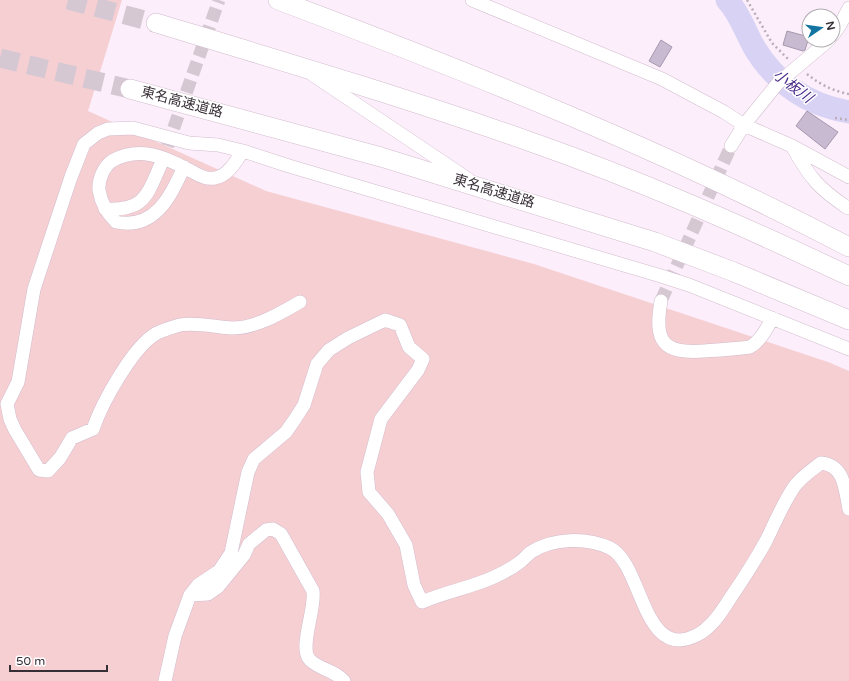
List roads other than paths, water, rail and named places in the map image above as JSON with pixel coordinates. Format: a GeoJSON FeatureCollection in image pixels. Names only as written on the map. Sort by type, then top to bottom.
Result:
{"type":"FeatureCollection","features":[{"type":"Feature","properties":{"kind":"highway"},"geometry":{"type":"LineString","coordinates":[[278,0],[516,93],[668,160],[849,247]]}},
{"type":"Feature","properties":{"kind":"highway"},"geometry":{"type":"LineString","coordinates":[[156,23],[298,65],[533,142],[742,226],[849,276]]}},
{"type":"Feature","properties":{"kind":"highway","name":"東名高速道路"},"geometry":{"type":"LineString","coordinates":[[130,89],[292,131],[479,186],[655,242],[734,272],[849,320]]}},
{"type":"Feature","properties":{"kind":"street"},"geometry":{"type":"LineString","coordinates":[[472,0],[662,79],[724,112],[744,125],[792,146],[849,177]]}},
{"type":"Feature","properties":{"kind":"street"},"geometry":{"type":"LineString","coordinates":[[841,23],[849,8]]}},
{"type":"Feature","properties":{"kind":"street"},"geometry":{"type":"LineString","coordinates":[[731,146],[744,125],[778,83],[820,48]]}},
{"type":"Feature","properties":{"kind":"street"},"geometry":{"type":"LineString","coordinates":[[298,65],[479,186]]}},
{"type":"Feature","properties":{"kind":"street"},"geometry":{"type":"LineString","coordinates":[[300,302],[274,317],[234,328],[180,325],[157,333],[142,346],[111,390],[93,429],[72,438],[60,458],[48,471],[39,470],[10,419],[8,404],[18,382],[34,289],[71,177],[84,144],[98,133],[108,129],[133,128],[189,143],[218,146],[243,151],[297,169],[675,281],[849,348]]}},
{"type":"Feature","properties":{"kind":"street"},"geometry":{"type":"LineString","coordinates":[[792,146],[808,174],[824,192],[848,208]]}},
{"type":"Feature","properties":{"kind":"street"},"geometry":{"type":"LineString","coordinates":[[184,167],[166,200],[147,219],[136,224],[116,222],[105,209],[99,188],[106,166],[131,154],[148,153],[169,159],[184,167],[198,176],[215,178],[229,170],[243,151]]}},
{"type":"Feature","properties":{"kind":"street"},"geometry":{"type":"LineString","coordinates":[[105,209],[118,210],[140,202],[151,189],[161,164]]}},
{"type":"Feature","properties":{"kind":"street"},"geometry":{"type":"LineString","coordinates":[[661,301],[658,316],[659,329],[662,341],[672,350],[686,352],[750,347],[755,344],[767,329],[772,318]]}},
{"type":"Feature","properties":{"kind":"street"},"geometry":{"type":"LineString","coordinates":[[164,681],[175,636],[190,594],[198,585],[219,571],[231,553],[248,472],[254,459],[286,432],[295,419],[304,405],[317,364],[329,350],[348,338],[385,320],[400,325],[409,347],[423,359],[418,370],[381,419],[367,472],[369,492],[388,514],[406,545],[414,586],[422,602],[445,592],[493,578],[541,546],[554,542],[585,541],[610,548],[619,554],[627,566],[645,610],[656,626],[665,637],[676,641],[686,639],[701,632],[718,617],[762,547],[794,487],[821,463],[830,464],[840,472],[849,509]]}},
{"type":"Feature","properties":{"kind":"street"},"geometry":{"type":"LineString","coordinates":[[190,594],[208,594],[218,587],[244,555],[249,544],[266,530],[273,529],[281,534],[313,591],[315,600],[305,641],[305,654],[309,660],[338,674],[344,681]]}},
{"type":"Feature","properties":{"kind":"waterway","name":"小板川"},"geometry":{"type":"LineString","coordinates":[[727,0],[732,5],[739,17],[754,47],[772,72],[794,91],[806,98],[834,109],[849,112]]}},
{"type":"Feature","properties":{"kind":"tunnel"},"geometry":{"type":"LineString","coordinates":[[68,0],[156,23]]}},
{"type":"Feature","properties":{"kind":"tunnel"},"geometry":{"type":"LineString","coordinates":[[161,164],[219,0]]}},
{"type":"Feature","properties":{"kind":"tunnel"},"geometry":{"type":"LineString","coordinates":[[0,58],[130,89]]}},
{"type":"Feature","properties":{"kind":"tunnel"},"geometry":{"type":"LineString","coordinates":[[661,301],[731,146]]}}]}
